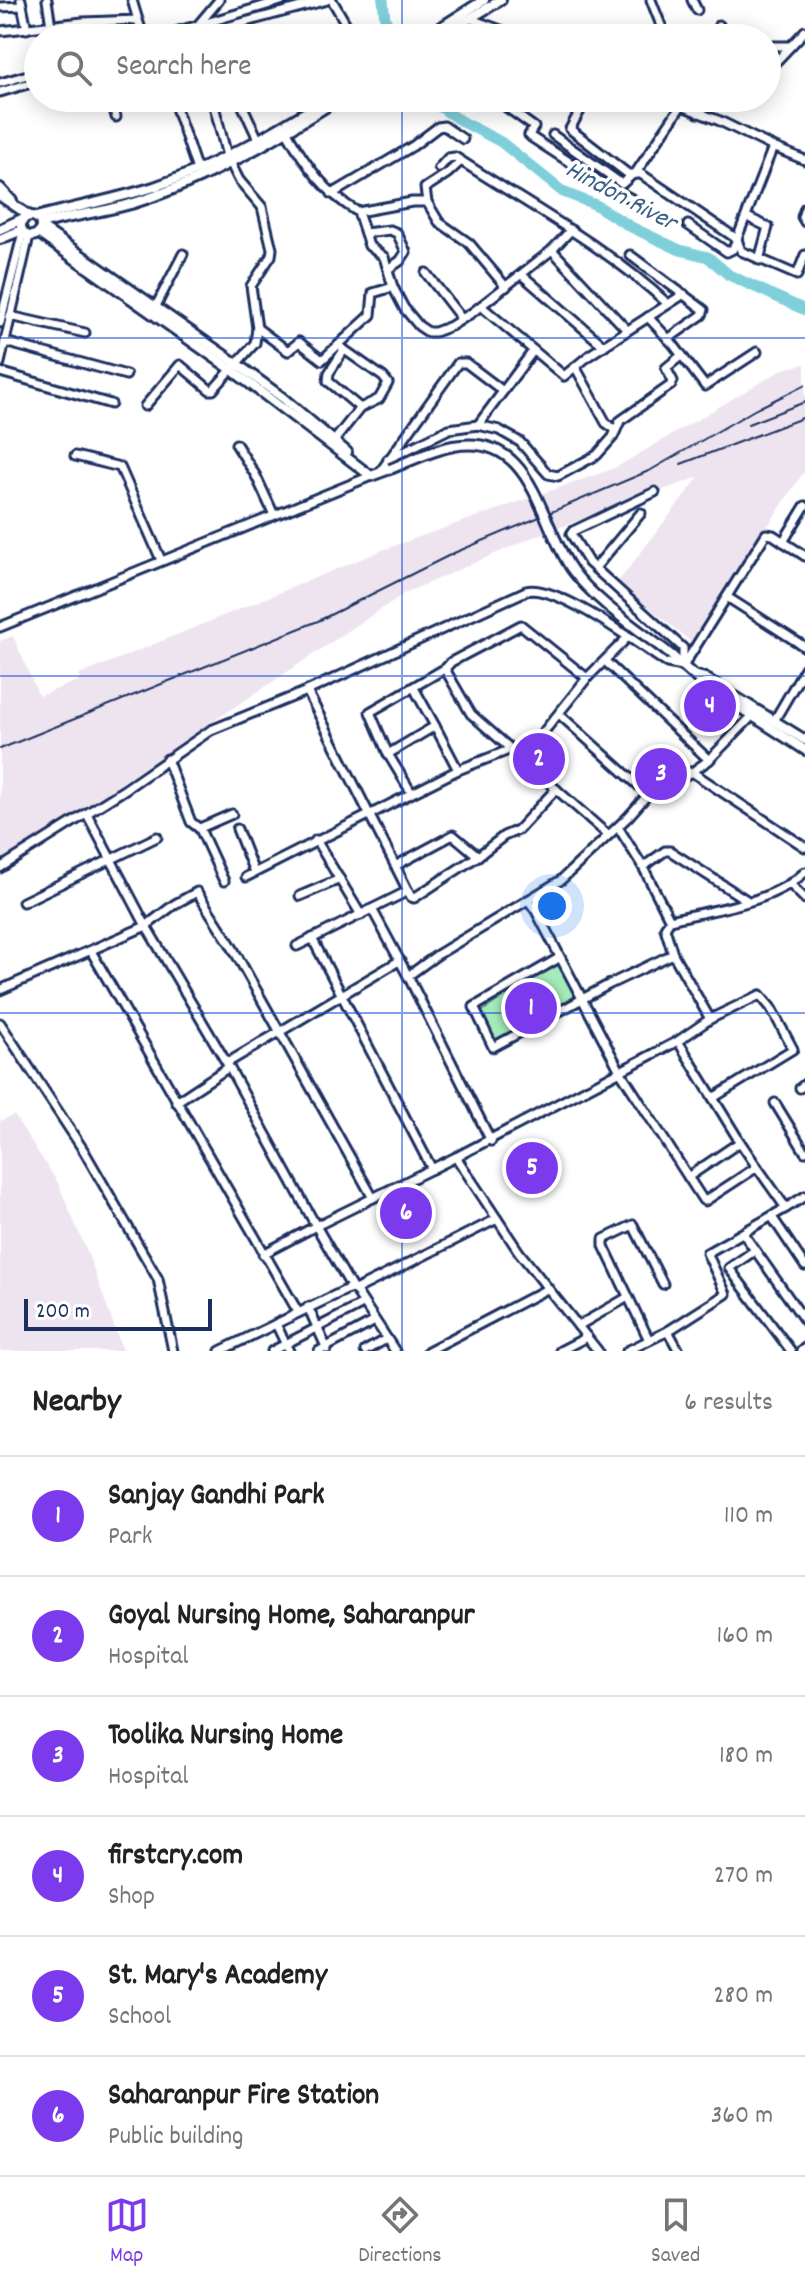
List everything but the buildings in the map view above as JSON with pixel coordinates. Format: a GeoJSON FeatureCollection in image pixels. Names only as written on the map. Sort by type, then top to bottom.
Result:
{"type":"FeatureCollection","features":[{"type":"Feature","properties":{"kind":"main road"},"geometry":{"type":"LineString","coordinates":[[446,24],[459,14],[501,0]]}},
{"type":"Feature","properties":{"kind":"main road"},"geometry":{"type":"LineString","coordinates":[[458,24],[469,19],[483,4]]}},
{"type":"Feature","properties":{"kind":"main road"},"geometry":{"type":"LineString","coordinates":[[0,229],[32,226],[136,203],[287,132],[311,112]]}},
{"type":"Feature","properties":{"kind":"main road"},"geometry":{"type":"LineString","coordinates":[[0,239],[229,160],[258,139],[314,112]]}},
{"type":"Feature","properties":{"kind":"main road"},"geometry":{"type":"LineString","coordinates":[[0,188],[32,226],[234,367],[334,441],[355,462]]}},
{"type":"Feature","properties":{"kind":"main road"},"geometry":{"type":"LineString","coordinates":[[0,196],[12,202]]}},
{"type":"Feature","properties":{"kind":"main road"},"geometry":{"type":"LineString","coordinates":[[32,226],[156,306],[355,462],[382,469],[459,445],[489,447],[516,462],[528,479],[561,552],[578,578],[693,675],[705,678],[805,750]]}},
{"type":"Feature","properties":{"kind":"main road"},"geometry":{"type":"LineString","coordinates":[[755,713],[805,740]]}},
{"type":"Feature","properties":{"kind":"street"},"geometry":{"type":"LineString","coordinates":[[47,0],[51,24]]}},
{"type":"Feature","properties":{"kind":"street"},"geometry":{"type":"LineString","coordinates":[[132,0],[139,24]]}},
{"type":"Feature","properties":{"kind":"street"},"geometry":{"type":"LineString","coordinates":[[202,24],[219,0]]}},
{"type":"Feature","properties":{"kind":"street"},"geometry":{"type":"LineString","coordinates":[[220,24],[284,0]]}},
{"type":"Feature","properties":{"kind":"street"},"geometry":{"type":"LineString","coordinates":[[233,24],[330,0],[345,24]]}},
{"type":"Feature","properties":{"kind":"street"},"geometry":{"type":"LineString","coordinates":[[651,0],[660,24]]}},
{"type":"Feature","properties":{"kind":"street"},"geometry":{"type":"LineString","coordinates":[[692,0],[697,10]]}},
{"type":"Feature","properties":{"kind":"street"},"geometry":{"type":"LineString","coordinates":[[0,7],[21,3],[26,24]]}},
{"type":"Feature","properties":{"kind":"street"},"geometry":{"type":"LineString","coordinates":[[459,14],[483,24]]}},
{"type":"Feature","properties":{"kind":"street"},"geometry":{"type":"LineString","coordinates":[[80,24],[138,20]]}},
{"type":"Feature","properties":{"kind":"street"},"geometry":{"type":"LineString","coordinates":[[0,31],[24,29]]}},
{"type":"Feature","properties":{"kind":"street"},"geometry":{"type":"LineString","coordinates":[[781,56],[805,31]]}},
{"type":"Feature","properties":{"kind":"street"},"geometry":{"type":"LineString","coordinates":[[781,46],[790,46]]}},
{"type":"Feature","properties":{"kind":"street"},"geometry":{"type":"LineString","coordinates":[[0,83],[24,76]]}},
{"type":"Feature","properties":{"kind":"street"},"geometry":{"type":"LineString","coordinates":[[0,92],[24,85]]}},
{"type":"Feature","properties":{"kind":"street"},"geometry":{"type":"LineString","coordinates":[[115,112],[116,117]]}},
{"type":"Feature","properties":{"kind":"street"},"geometry":{"type":"LineString","coordinates":[[177,112],[197,170]]}},
{"type":"Feature","properties":{"kind":"street"},"geometry":{"type":"LineString","coordinates":[[145,406],[179,365],[211,390],[255,343],[257,328],[251,286],[271,256],[272,249],[264,212],[254,195],[239,180],[229,160],[216,112]]}},
{"type":"Feature","properties":{"kind":"street"},"geometry":{"type":"LineString","coordinates":[[245,112],[258,139]]}},
{"type":"Feature","properties":{"kind":"street"},"geometry":{"type":"LineString","coordinates":[[513,112],[534,127],[529,135],[531,137],[600,182],[643,205]]}},
{"type":"Feature","properties":{"kind":"street"},"geometry":{"type":"LineString","coordinates":[[579,112],[570,129],[633,175],[641,174],[737,239],[741,251],[797,275],[805,255]]}},
{"type":"Feature","properties":{"kind":"street"},"geometry":{"type":"LineString","coordinates":[[553,135],[622,184],[633,175],[677,112]]}},
{"type":"Feature","properties":{"kind":"street"},"geometry":{"type":"LineString","coordinates":[[698,113],[805,160]]}},
{"type":"Feature","properties":{"kind":"street"},"geometry":{"type":"LineString","coordinates":[[332,194],[413,146],[438,127],[444,126],[463,139]]}},
{"type":"Feature","properties":{"kind":"street"},"geometry":{"type":"LineString","coordinates":[[287,132],[304,161],[332,194],[358,212],[427,202]]}},
{"type":"Feature","properties":{"kind":"street"},"geometry":{"type":"LineString","coordinates":[[688,225],[727,252],[733,249],[773,147]]}},
{"type":"Feature","properties":{"kind":"street"},"geometry":{"type":"LineString","coordinates":[[439,168],[450,156],[461,161],[571,230],[642,281],[668,304]]}},
{"type":"Feature","properties":{"kind":"street"},"geometry":{"type":"LineString","coordinates":[[461,161],[426,186],[427,202],[439,222],[474,247],[506,287]]}},
{"type":"Feature","properties":{"kind":"street"},"geometry":{"type":"LineString","coordinates":[[805,208],[802,217],[805,222]]}},
{"type":"Feature","properties":{"kind":"street"},"geometry":{"type":"LineString","coordinates":[[358,212],[369,246],[384,257],[393,287],[404,308],[424,330],[435,332],[481,306],[552,250],[571,230]]}},
{"type":"Feature","properties":{"kind":"street"},"geometry":{"type":"LineString","coordinates":[[747,217],[768,227],[759,260]]}},
{"type":"Feature","properties":{"kind":"street"},"geometry":{"type":"LineString","coordinates":[[0,363],[32,226]]}},
{"type":"Feature","properties":{"kind":"street"},"geometry":{"type":"LineString","coordinates":[[0,323],[32,226]]}},
{"type":"Feature","properties":{"kind":"street"},"geometry":{"type":"LineString","coordinates":[[365,233],[390,230],[397,233],[406,252],[400,261],[388,269]]}},
{"type":"Feature","properties":{"kind":"street"},"geometry":{"type":"LineString","coordinates":[[552,250],[627,330]]}},
{"type":"Feature","properties":{"kind":"street"},"geometry":{"type":"LineString","coordinates":[[156,306],[183,254]]}},
{"type":"Feature","properties":{"kind":"street"},"geometry":{"type":"LineString","coordinates":[[630,255],[704,312],[668,339]]}},
{"type":"Feature","properties":{"kind":"street"},"geometry":{"type":"LineString","coordinates":[[426,273],[461,318]]}},
{"type":"Feature","properties":{"kind":"street"},"geometry":{"type":"LineString","coordinates":[[522,275],[604,346]]}},
{"type":"Feature","properties":{"kind":"street"},"geometry":{"type":"LineString","coordinates":[[360,408],[328,381],[329,373],[342,348],[371,315],[373,293],[393,287]]}},
{"type":"Feature","properties":{"kind":"street"},"geometry":{"type":"LineString","coordinates":[[481,306],[564,376],[627,330],[684,294]]}},
{"type":"Feature","properties":{"kind":"street"},"geometry":{"type":"LineString","coordinates":[[10,316],[85,333]]}},
{"type":"Feature","properties":{"kind":"street"},"geometry":{"type":"LineString","coordinates":[[648,317],[705,386],[757,352]]}},
{"type":"Feature","properties":{"kind":"street"},"geometry":{"type":"LineString","coordinates":[[257,328],[288,351],[299,342],[322,360],[342,348]]}},
{"type":"Feature","properties":{"kind":"street"},"geometry":{"type":"LineString","coordinates":[[5,342],[126,375]]}},
{"type":"Feature","properties":{"kind":"street"},"geometry":{"type":"LineString","coordinates":[[334,441],[360,408],[379,399],[388,383],[342,348]]}},
{"type":"Feature","properties":{"kind":"street"},"geometry":{"type":"LineString","coordinates":[[478,425],[533,351]]}},
{"type":"Feature","properties":{"kind":"street"},"geometry":{"type":"LineString","coordinates":[[0,627],[382,469],[449,429],[469,424],[499,430],[520,442],[552,477],[558,476],[597,455],[620,421],[673,383],[666,368],[682,355]]}},
{"type":"Feature","properties":{"kind":"street"},"geometry":{"type":"LineString","coordinates":[[382,469],[458,363],[466,363],[503,391]]}},
{"type":"Feature","properties":{"kind":"street"},"geometry":{"type":"LineString","coordinates":[[576,368],[604,419],[616,430]]}},
{"type":"Feature","properties":{"kind":"street"},"geometry":{"type":"LineString","coordinates":[[0,372],[111,404]]}},
{"type":"Feature","properties":{"kind":"street"},"geometry":{"type":"LineString","coordinates":[[236,444],[256,476],[274,515]]}},
{"type":"Feature","properties":{"kind":"street"},"geometry":{"type":"LineString","coordinates":[[75,456],[120,467],[161,560]]}},
{"type":"Feature","properties":{"kind":"street"},"geometry":{"type":"LineString","coordinates":[[655,492],[573,531],[572,538],[595,568],[683,648],[683,666]]}},
{"type":"Feature","properties":{"kind":"street"},"geometry":{"type":"LineString","coordinates":[[783,542],[805,506]]}},
{"type":"Feature","properties":{"kind":"street"},"geometry":{"type":"LineString","coordinates":[[595,568],[641,513]]}},
{"type":"Feature","properties":{"kind":"street"},"geometry":{"type":"LineString","coordinates":[[683,666],[766,534],[773,535],[805,556]]}},
{"type":"Feature","properties":{"kind":"street"},"geometry":{"type":"LineString","coordinates":[[0,868],[87,814],[211,730],[307,691],[532,589],[560,596],[667,663],[683,666]]}},
{"type":"Feature","properties":{"kind":"street"},"geometry":{"type":"LineString","coordinates":[[727,597],[805,647]]}},
{"type":"Feature","properties":{"kind":"street"},"geometry":{"type":"LineString","coordinates":[[411,792],[388,754],[370,712],[414,688],[451,662],[521,625],[587,678]]}},
{"type":"Feature","properties":{"kind":"street"},"geometry":{"type":"LineString","coordinates":[[522,759],[587,678],[627,638]]}},
{"type":"Feature","properties":{"kind":"street"},"geometry":{"type":"LineString","coordinates":[[606,662],[709,760]]}},
{"type":"Feature","properties":{"kind":"street"},"geometry":{"type":"LineString","coordinates":[[446,668],[446,674],[471,714],[608,835]]}},
{"type":"Feature","properties":{"kind":"street"},"geometry":{"type":"LineString","coordinates":[[774,721],[805,669]]}},
{"type":"Feature","properties":{"kind":"street"},"geometry":{"type":"LineString","coordinates":[[414,688],[458,770]]}},
{"type":"Feature","properties":{"kind":"street"},"geometry":{"type":"LineString","coordinates":[[307,691],[368,815],[414,898],[504,836],[518,830],[556,789]]}},
{"type":"Feature","properties":{"kind":"street"},"geometry":{"type":"LineString","coordinates":[[408,976],[561,880],[648,794],[709,760],[755,713]]}},
{"type":"Feature","properties":{"kind":"street"},"geometry":{"type":"LineString","coordinates":[[559,714],[648,794]]}},
{"type":"Feature","properties":{"kind":"street"},"geometry":{"type":"LineString","coordinates":[[388,754],[435,726]]}},
{"type":"Feature","properties":{"kind":"street"},"geometry":{"type":"LineString","coordinates":[[246,877],[411,792],[509,750]]}},
{"type":"Feature","properties":{"kind":"street"},"geometry":{"type":"LineString","coordinates":[[167,759],[191,822],[200,828],[224,881]]}},
{"type":"Feature","properties":{"kind":"street"},"geometry":{"type":"LineString","coordinates":[[692,772],[805,847]]}},
{"type":"Feature","properties":{"kind":"street"},"geometry":{"type":"LineString","coordinates":[[87,814],[146,926],[228,1065],[316,1226],[395,1351]]}},
{"type":"Feature","properties":{"kind":"street"},"geometry":{"type":"LineString","coordinates":[[200,828],[232,814]]}},
{"type":"Feature","properties":{"kind":"street"},"geometry":{"type":"LineString","coordinates":[[618,827],[670,920]]}},
{"type":"Feature","properties":{"kind":"street"},"geometry":{"type":"LineString","coordinates":[[237,829],[254,872]]}},
{"type":"Feature","properties":{"kind":"street"},"geometry":{"type":"LineString","coordinates":[[395,866],[453,835],[478,856]]}},
{"type":"Feature","properties":{"kind":"street"},"geometry":{"type":"LineString","coordinates":[[23,902],[157,837]]}},
{"type":"Feature","properties":{"kind":"street"},"geometry":{"type":"LineString","coordinates":[[316,840],[361,915]]}},
{"type":"Feature","properties":{"kind":"street"},"geometry":{"type":"LineString","coordinates":[[643,867],[665,851],[670,851],[748,901]]}},
{"type":"Feature","properties":{"kind":"street"},"geometry":{"type":"LineString","coordinates":[[670,920],[748,901],[791,885],[805,872]]}},
{"type":"Feature","properties":{"kind":"street"},"geometry":{"type":"LineString","coordinates":[[300,896],[340,879]]}},
{"type":"Feature","properties":{"kind":"street"},"geometry":{"type":"LineString","coordinates":[[791,885],[805,899]]}},
{"type":"Feature","properties":{"kind":"street"},"geometry":{"type":"LineString","coordinates":[[297,946],[408,891]]}},
{"type":"Feature","properties":{"kind":"street"},"geometry":{"type":"LineString","coordinates":[[0,990],[146,926],[197,892],[280,1030],[373,1198]]}},
{"type":"Feature","properties":{"kind":"street"},"geometry":{"type":"LineString","coordinates":[[528,900],[620,1071],[705,1201],[757,1167]]}},
{"type":"Feature","properties":{"kind":"street"},"geometry":{"type":"LineString","coordinates":[[372,909],[491,1141]]}},
{"type":"Feature","properties":{"kind":"street"},"geometry":{"type":"LineString","coordinates":[[670,920],[665,931],[673,954],[710,1019]]}},
{"type":"Feature","properties":{"kind":"street"},"geometry":{"type":"LineString","coordinates":[[312,938],[432,1169]]}},
{"type":"Feature","properties":{"kind":"street"},"geometry":{"type":"LineString","coordinates":[[91,951],[298,1312]]}},
{"type":"Feature","properties":{"kind":"street"},"geometry":{"type":"LineString","coordinates":[[559,958],[474,1007],[495,1048],[610,984],[673,954]]}},
{"type":"Feature","properties":{"kind":"street"},"geometry":{"type":"LineString","coordinates":[[176,1102],[280,1030],[399,961]]}},
{"type":"Feature","properties":{"kind":"street"},"geometry":{"type":"LineString","coordinates":[[263,1254],[491,1141],[678,1041],[710,1019],[760,995],[771,1008],[793,1049],[713,1098]]}},
{"type":"Feature","properties":{"kind":"street"},"geometry":{"type":"LineString","coordinates":[[0,1023],[84,1151],[158,1279],[173,1351]]}},
{"type":"Feature","properties":{"kind":"street"},"geometry":{"type":"LineString","coordinates":[[678,1041],[740,1142],[786,1208]]}},
{"type":"Feature","properties":{"kind":"street"},"geometry":{"type":"LineString","coordinates":[[775,1103],[805,1152]]}},
{"type":"Feature","properties":{"kind":"street"},"geometry":{"type":"LineString","coordinates":[[688,1177],[740,1142]]}},
{"type":"Feature","properties":{"kind":"street"},"geometry":{"type":"LineString","coordinates":[[456,1157],[547,1289],[598,1351]]}},
{"type":"Feature","properties":{"kind":"street"},"geometry":{"type":"LineString","coordinates":[[627,1351],[668,1331],[726,1295],[707,1253],[805,1196]]}},
{"type":"Feature","properties":{"kind":"street"},"geometry":{"type":"LineString","coordinates":[[772,1217],[805,1266]]}},
{"type":"Feature","properties":{"kind":"street"},"geometry":{"type":"LineString","coordinates":[[220,1351],[497,1219]]}},
{"type":"Feature","properties":{"kind":"street"},"geometry":{"type":"LineString","coordinates":[[649,1340],[603,1241],[630,1225],[634,1227],[663,1284]]}},
{"type":"Feature","properties":{"kind":"street"},"geometry":{"type":"LineString","coordinates":[[743,1233],[805,1321]]}},
{"type":"Feature","properties":{"kind":"street"},"geometry":{"type":"LineString","coordinates":[[754,1251],[729,1268],[791,1351]]}},
{"type":"Feature","properties":{"kind":"street"},"geometry":{"type":"LineString","coordinates":[[428,1351],[547,1289]]}},
{"type":"Feature","properties":{"kind":"street"},"geometry":{"type":"LineString","coordinates":[[578,1326],[628,1297]]}},
{"type":"Feature","properties":{"kind":"street"},"geometry":{"type":"LineString","coordinates":[[272,1351],[287,1348],[363,1304]]}},
{"type":"Feature","properties":{"kind":"street"},"geometry":{"type":"LineString","coordinates":[[308,1307],[324,1350],[375,1321]]}},
{"type":"Feature","properties":{"kind":"street"},"geometry":{"type":"LineString","coordinates":[[276,1324],[287,1348]]}},
{"type":"Feature","properties":{"kind":"street"},"geometry":{"type":"LineString","coordinates":[[668,1331],[679,1351]]}},
{"type":"Feature","properties":{"kind":"street"},"geometry":{"type":"LineString","coordinates":[[560,1351],[587,1337]]}},
{"type":"Feature","properties":{"kind":"street"},"geometry":{"type":"LineString","coordinates":[[365,1351],[386,1339]]}},
{"type":"Feature","properties":{"kind":"street"},"geometry":{"type":"LineString","coordinates":[[245,1340],[250,1351]]}},
{"type":"Feature","properties":{"kind":"shaded area"},"geometry":{"type":"Polygon","coordinates":[[[805,364],[805,470],[691,642],[618,582],[699,477],[536,536],[405,593],[20,851],[0,861],[0,641],[13,636],[39,696],[80,680],[79,675],[385,549],[615,468],[783,369],[805,364]]]}},
{"type":"Feature","properties":{"kind":"shaded area"},"geometry":{"type":"Polygon","coordinates":[[[14,1115],[58,1183],[90,1259],[123,1351],[0,1351],[0,1121],[14,1115]]]}},
{"type":"Feature","properties":{"kind":"green space"},"geometry":{"type":"Polygon","coordinates":[[[560,959],[587,1002],[496,1046],[478,1014],[560,959]]]}},
{"type":"Feature","properties":{"kind":"waterway","name":"Hindon River"},"geometry":{"type":"LineString","coordinates":[[383,0],[388,24]]}},
{"type":"Feature","properties":{"kind":"waterway","name":"Hindon River"},"geometry":{"type":"LineString","coordinates":[[448,112],[501,142],[563,192],[596,205],[631,227],[680,250],[708,257],[729,275],[805,310]]}},
{"type":"Feature","properties":{"kind":"railway"},"geometry":{"type":"LineString","coordinates":[[0,749],[318,621],[454,553],[651,470],[756,409],[805,385]]}},
{"type":"Feature","properties":{"kind":"railway"},"geometry":{"type":"LineString","coordinates":[[748,424],[805,402]]}},
{"type":"Feature","properties":{"kind":"railway"},"geometry":{"type":"LineString","coordinates":[[681,464],[805,417]]}},
{"type":"Feature","properties":{"kind":"place","name":"firstcry.com"},"geometry":{"type":"Point","coordinates":[710,706]}},
{"type":"Feature","properties":{"kind":"place","name":"Goyal Nursing Home, Saharanpur"},"geometry":{"type":"Point","coordinates":[539,759]}},
{"type":"Feature","properties":{"kind":"place","name":"Toolika Nursing Home"},"geometry":{"type":"Point","coordinates":[661,774]}},
{"type":"Feature","properties":{"kind":"place","name":"Sanjay Gandhi Park"},"geometry":{"type":"Point","coordinates":[531,1008]}},
{"type":"Feature","properties":{"kind":"place","name":"St. Mary's Academy"},"geometry":{"type":"Point","coordinates":[532,1168]}},
{"type":"Feature","properties":{"kind":"place","name":"Saharanpur Fire Station"},"geometry":{"type":"Point","coordinates":[406,1213]}}]}
